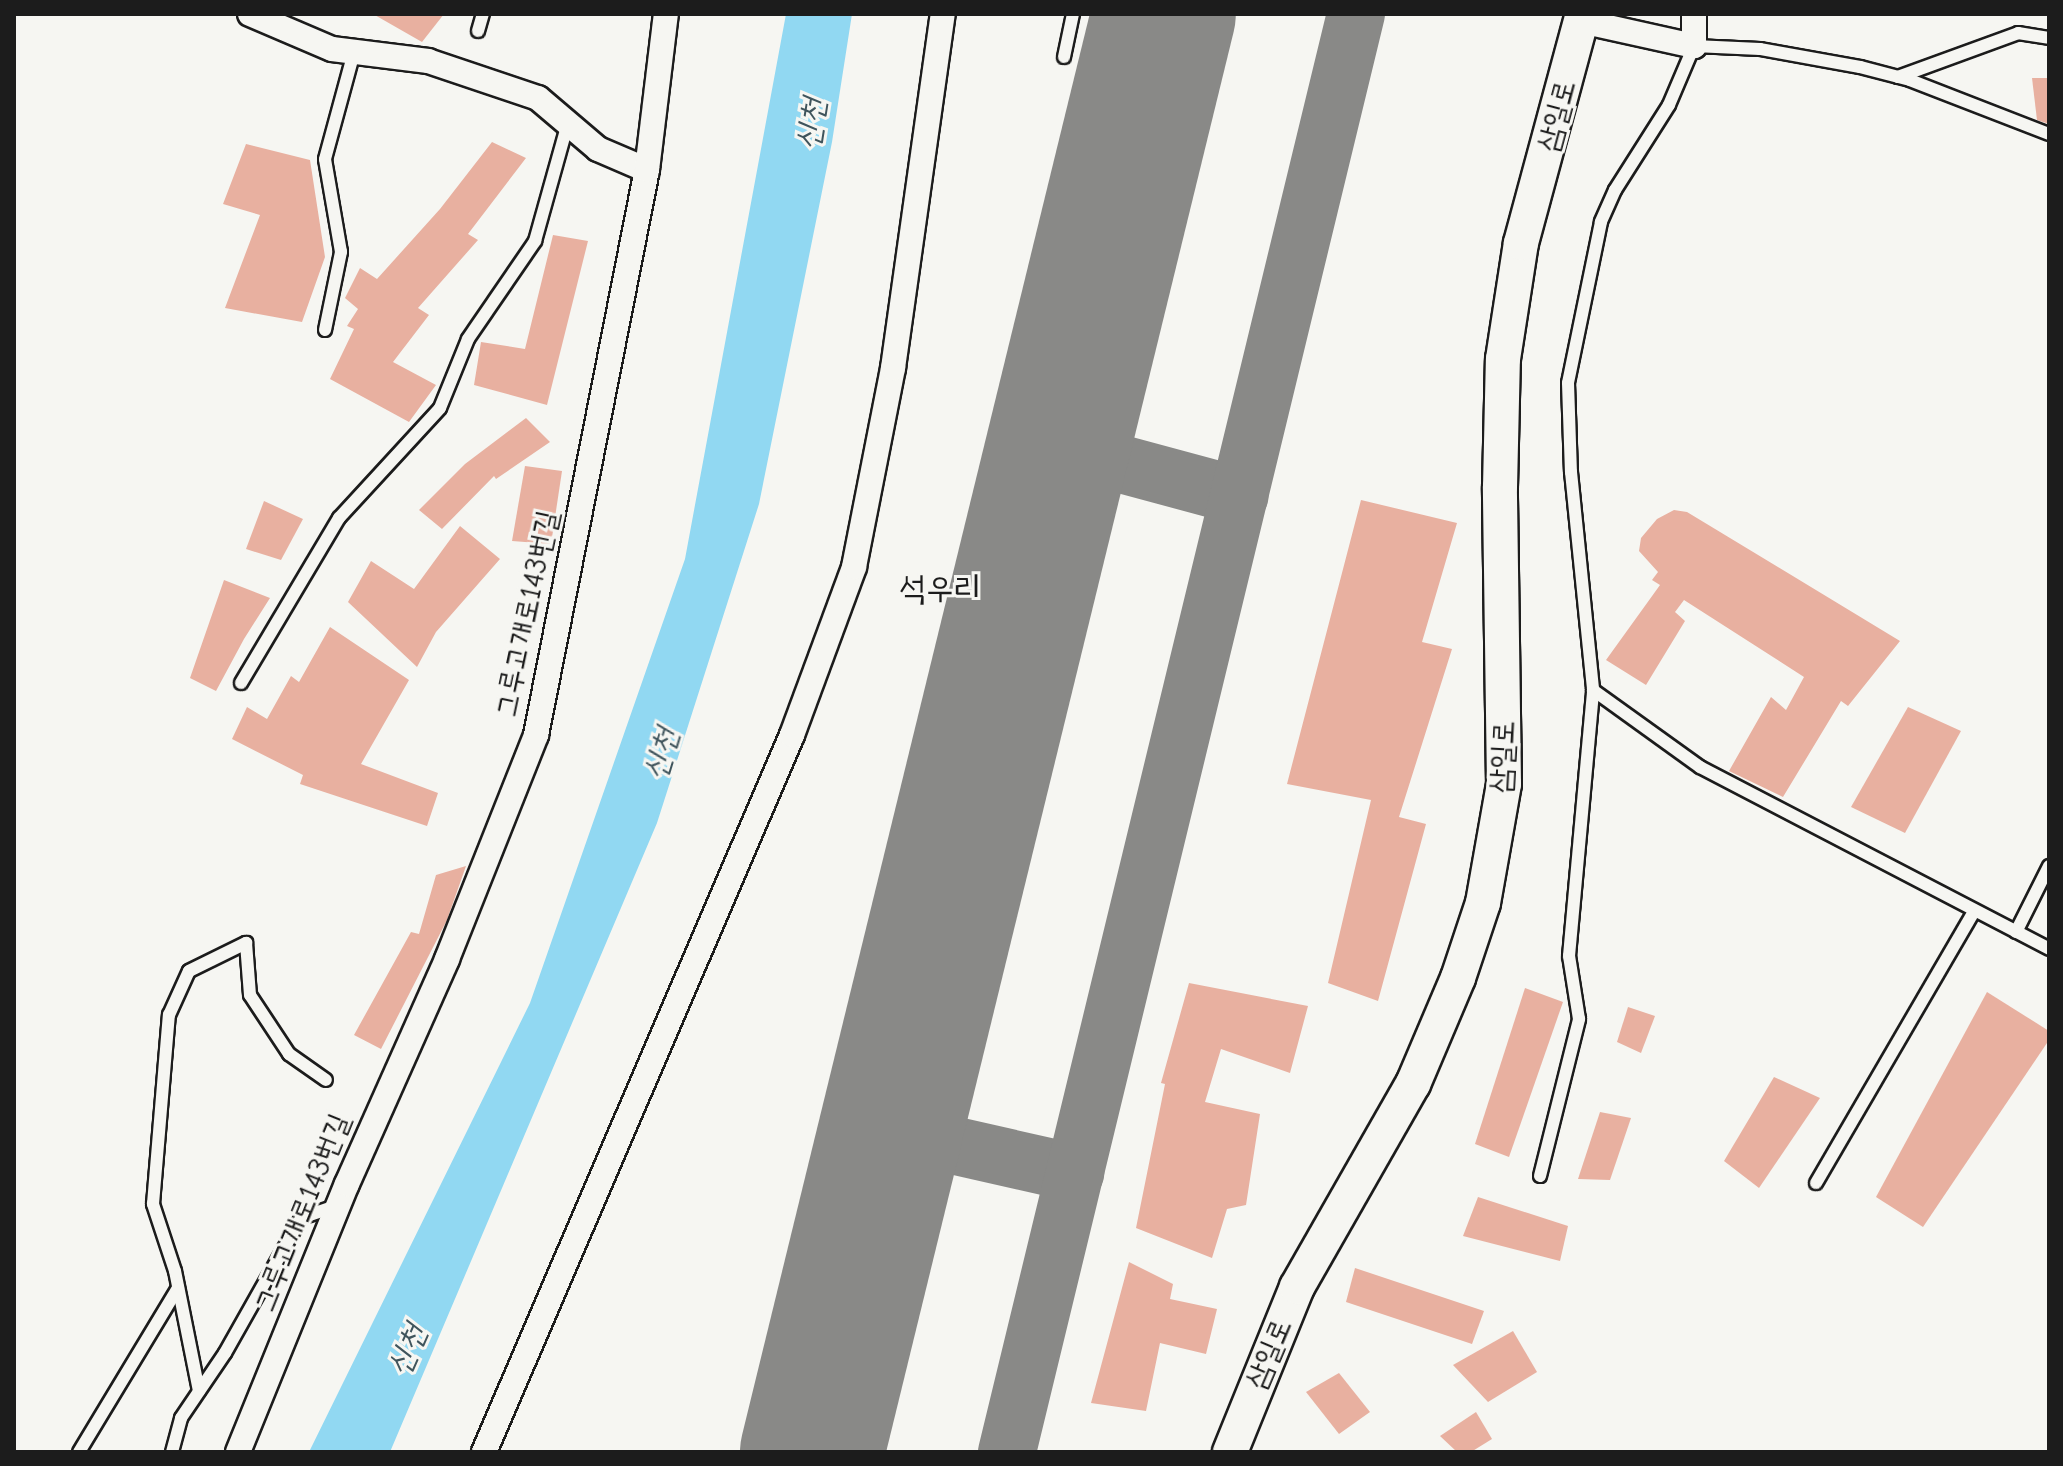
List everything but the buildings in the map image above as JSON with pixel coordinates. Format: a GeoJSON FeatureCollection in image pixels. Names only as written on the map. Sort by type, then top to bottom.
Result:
{"type":"FeatureCollection","features":[{"type":"Feature","properties":{"kind":"main road","name":"삼일로"},"geometry":{"type":"LineString","coordinates":[[1230,1452],[1297,1287],[1413,1084],[1458,978],[1483,903],[1504,784],[1500,487],[1503,359],[1521,243],[1582,17]]}},
{"type":"Feature","properties":{"kind":"street"},"geometry":{"type":"LineString","coordinates":[[250,14],[332,49],[428,61],[538,98],[598,149],[647,170]]}},
{"type":"Feature","properties":{"kind":"street","name":"그루고개로143번길"},"geometry":{"type":"LineString","coordinates":[[238,1452],[338,1205],[447,959],[536,735],[647,170],[666,14]]}},
{"type":"Feature","properties":{"kind":"street"},"geometry":{"type":"LineString","coordinates":[[484,1452],[792,735],[854,567],[893,368],[943,14]]}},
{"type":"Feature","properties":{"kind":"street"},"geometry":{"type":"LineString","coordinates":[[1582,17],[1694,46],[1694,14]]}},
{"type":"Feature","properties":{"kind":"lane"},"geometry":{"type":"LineString","coordinates":[[478,31],[483,14]]}},
{"type":"Feature","properties":{"kind":"lane"},"geometry":{"type":"LineString","coordinates":[[1064,57],[1073,14]]}},
{"type":"Feature","properties":{"kind":"lane"},"geometry":{"type":"LineString","coordinates":[[1898,77],[2018,33],[2049,38]]}},
{"type":"Feature","properties":{"kind":"lane"},"geometry":{"type":"LineString","coordinates":[[1540,1176],[1579,1019],[1569,956],[1593,690],[1571,472],[1568,383],[1601,222],[1615,190],[1669,105],[1694,46],[1760,49],[1898,77],[2049,134]]}},
{"type":"Feature","properties":{"kind":"lane"},"geometry":{"type":"LineString","coordinates":[[325,330],[341,252],[325,159],[354,52]]}},
{"type":"Feature","properties":{"kind":"lane"},"geometry":{"type":"LineString","coordinates":[[241,683],[339,518],[440,408],[468,339],[535,241],[568,123]]}},
{"type":"Feature","properties":{"kind":"lane"},"geometry":{"type":"LineString","coordinates":[[1593,690],[1700,767],[2049,949]]}},
{"type":"Feature","properties":{"kind":"lane"},"geometry":{"type":"LineString","coordinates":[[2016,932],[2049,866]]}},
{"type":"Feature","properties":{"kind":"lane"},"geometry":{"type":"LineString","coordinates":[[1816,1183],[1974,911]]}},
{"type":"Feature","properties":{"kind":"lane"},"geometry":{"type":"LineString","coordinates":[[199,1391],[178,1288],[153,1204],[169,1015],[189,971],[246,943],[250,995],[289,1054],[326,1080]]}},
{"type":"Feature","properties":{"kind":"lane"},"geometry":{"type":"LineString","coordinates":[[172,1452],[181,1418],[251,1309],[301,1218],[338,1205]]}},
{"type":"Feature","properties":{"kind":"lane"},"geometry":{"type":"LineString","coordinates":[[79,1452],[178,1288]]}},
{"type":"Feature","properties":{"kind":"water","name":"신천"},"geometry":{"type":"Polygon","coordinates":[[[786,14],[852,14],[832,142],[759,504],[657,823],[390,1452],[309,1452],[530,1003],[685,559],[786,14]]]}},
{"type":"Feature","properties":{"kind":"taxiway"},"geometry":{"type":"LineString","coordinates":[[1007,1452],[1356,14]]}},
{"type":"Feature","properties":{"kind":"taxiway"},"geometry":{"type":"LineString","coordinates":[[1058,447],[1239,496]]}},
{"type":"Feature","properties":{"kind":"taxiway"},"geometry":{"type":"LineString","coordinates":[[890,1131],[1075,1173]]}},
{"type":"Feature","properties":{"kind":"runway"},"geometry":{"type":"LineString","coordinates":[[812,1452],[1164,14]]}},
{"type":"Feature","properties":{"kind":"district","name":"석우리"},"geometry":{"type":"Point","coordinates":[940,589]}}]}
